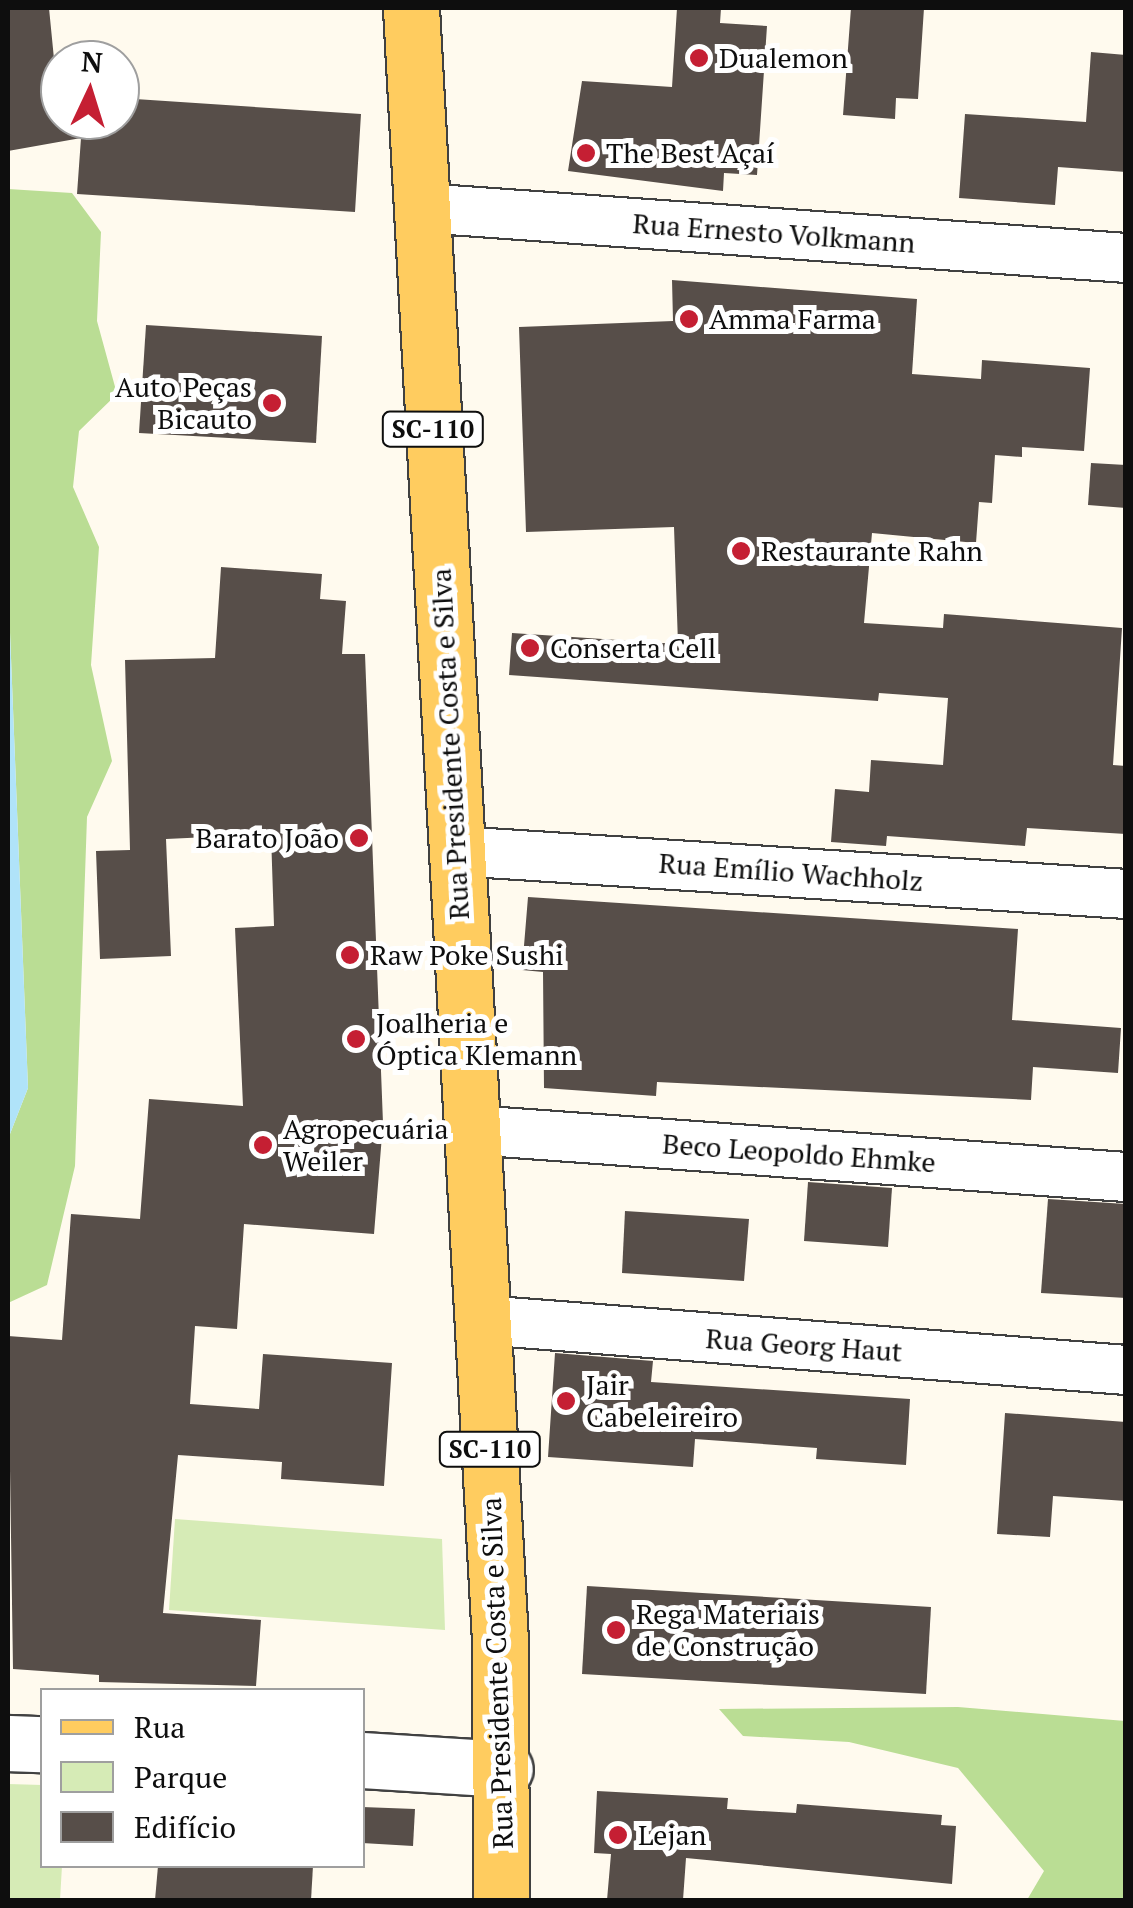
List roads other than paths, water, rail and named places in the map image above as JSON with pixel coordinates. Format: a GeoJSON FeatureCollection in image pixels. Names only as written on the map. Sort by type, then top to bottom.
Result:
{"type":"FeatureCollection","features":[{"type":"Feature","properties":{"kind":"main road","name":"Rua Presidente Costa e Silva"},"geometry":{"type":"LineString","coordinates":[[410,8],[505,1769],[502,1900]]}},
{"type":"Feature","properties":{"kind":"street","name":"Rua Ernesto Volkmann"},"geometry":{"type":"LineString","coordinates":[[422,208],[1126,258]]}},
{"type":"Feature","properties":{"kind":"street","name":"Rua Emílio Wachholz"},"geometry":{"type":"LineString","coordinates":[[456,851],[1126,894]]}},
{"type":"Feature","properties":{"kind":"street","name":"Beco Leopoldo Ehmke"},"geometry":{"type":"LineString","coordinates":[[472,1130],[1126,1177]]}},
{"type":"Feature","properties":{"kind":"street","name":"Rua Georg Haut"},"geometry":{"type":"LineString","coordinates":[[482,1320],[1126,1370]]}},
{"type":"Feature","properties":{"kind":"street"},"geometry":{"type":"LineString","coordinates":[[8,1743],[40,1744]]}},
{"type":"Feature","properties":{"kind":"street"},"geometry":{"type":"LineString","coordinates":[[365,1760],[505,1769]]}},
{"type":"Feature","properties":{"kind":"water"},"geometry":{"type":"Polygon","coordinates":[[[8,582],[28,1088],[8,1139],[8,582]]]}},
{"type":"Feature","properties":{"kind":"place","name":"Dualemon"},"geometry":{"type":"Point","coordinates":[699,58]}},
{"type":"Feature","properties":{"kind":"place","name":"The Best Açaí"},"geometry":{"type":"Point","coordinates":[586,153]}},
{"type":"Feature","properties":{"kind":"place","name":"Amma Farma"},"geometry":{"type":"Point","coordinates":[689,319]}},
{"type":"Feature","properties":{"kind":"place","name":"Auto Peças Bicauto"},"geometry":{"type":"Point","coordinates":[272,403]}},
{"type":"Feature","properties":{"kind":"place","name":"Restaurante Rahn"},"geometry":{"type":"Point","coordinates":[741,551]}},
{"type":"Feature","properties":{"kind":"place","name":"Conserta Cell"},"geometry":{"type":"Point","coordinates":[530,648]}},
{"type":"Feature","properties":{"kind":"place","name":"Barato João"},"geometry":{"type":"Point","coordinates":[359,838]}},
{"type":"Feature","properties":{"kind":"place","name":"Raw Poke Sushi"},"geometry":{"type":"Point","coordinates":[350,955]}},
{"type":"Feature","properties":{"kind":"place","name":"Joalheria e Óptica Klemann"},"geometry":{"type":"Point","coordinates":[356,1039]}},
{"type":"Feature","properties":{"kind":"place","name":"Agropecuária Weiler"},"geometry":{"type":"Point","coordinates":[263,1145]}},
{"type":"Feature","properties":{"kind":"place","name":"Jair Cabeleireiro"},"geometry":{"type":"Point","coordinates":[566,1401]}},
{"type":"Feature","properties":{"kind":"place","name":"Rega Materiais de Construção"},"geometry":{"type":"Point","coordinates":[616,1630]}},
{"type":"Feature","properties":{"kind":"place","name":"Lejan"},"geometry":{"type":"Point","coordinates":[618,1835]}}]}
